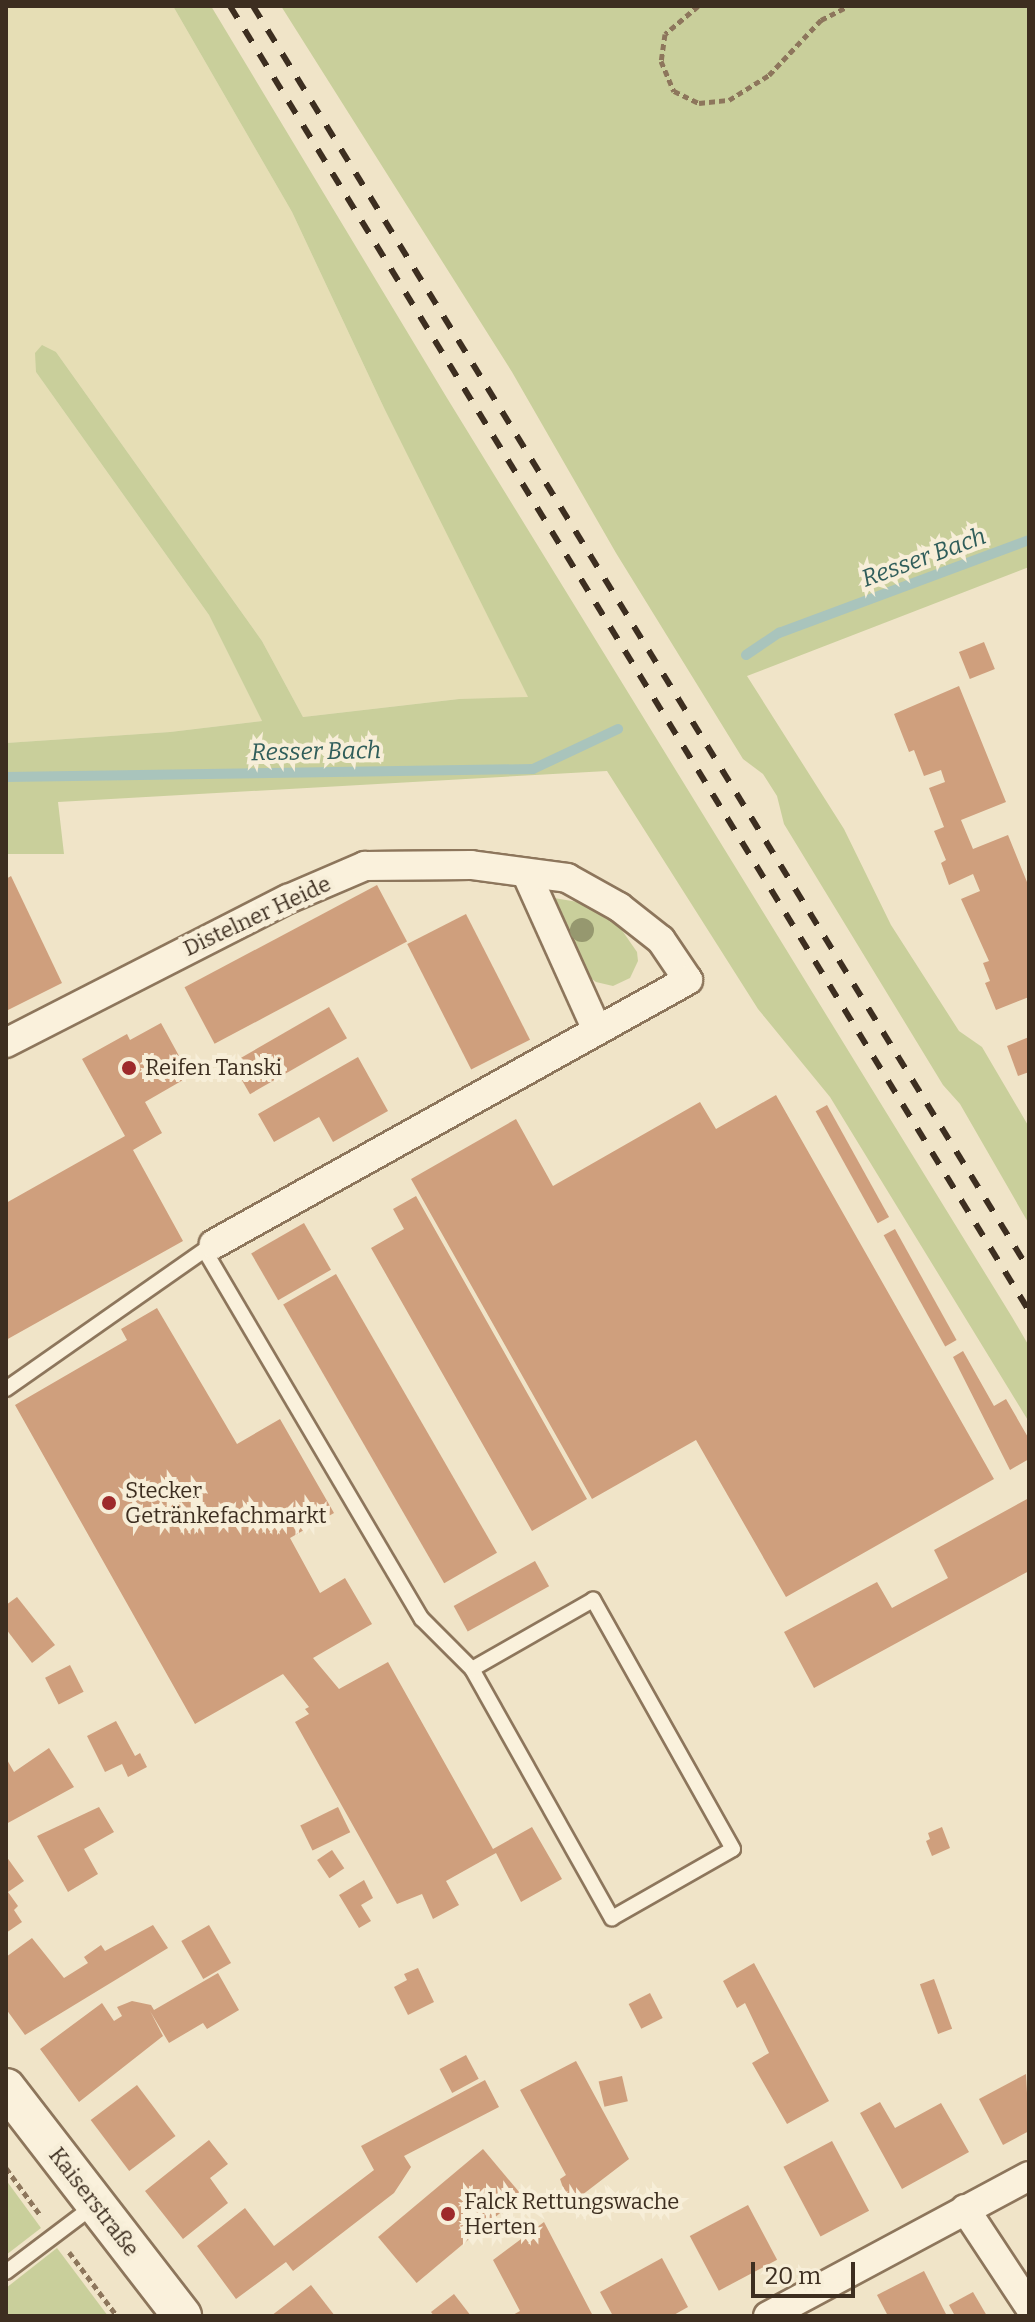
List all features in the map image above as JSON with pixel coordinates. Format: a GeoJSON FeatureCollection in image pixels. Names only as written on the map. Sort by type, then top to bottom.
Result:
{"type":"FeatureCollection","features":[{"type":"Feature","properties":{"kind":"main road","name":"Kaiserstraße"},"geometry":{"type":"LineString","coordinates":[[6,2088],[182,2316]]}},
{"type":"Feature","properties":{"kind":"street","name":"Distelner Heide"},"geometry":{"type":"LineString","coordinates":[[6,1043],[288,899],[365,866],[471,865],[567,878],[619,907],[661,940],[688,980],[596,1028],[210,1247]]}},
{"type":"Feature","properties":{"kind":"street"},"geometry":{"type":"LineString","coordinates":[[527,875],[596,1028]]}},
{"type":"Feature","properties":{"kind":"street"},"geometry":{"type":"LineString","coordinates":[[768,2316],[1029,2176]]}},
{"type":"Feature","properties":{"kind":"street"},"geometry":{"type":"LineString","coordinates":[[965,2209],[1029,2306]]}},
{"type":"Feature","properties":{"kind":"lane"},"geometry":{"type":"LineString","coordinates":[[6,1389],[210,1247],[422,1619],[472,1669],[612,1918],[733,1849],[593,1600],[472,1669]]}},
{"type":"Feature","properties":{"kind":"lane"},"geometry":{"type":"LineString","coordinates":[[6,2272],[95,2205]]}},
{"type":"Feature","properties":{"kind":"path"},"geometry":{"type":"LineString","coordinates":[[698,6],[665,34],[661,61],[674,91],[699,103],[729,100],[769,75],[821,20],[848,6]]}},
{"type":"Feature","properties":{"kind":"shaded area"},"geometry":{"type":"Polygon","coordinates":[[[6,6],[173,6],[292,212],[384,408],[529,698],[459,699],[303,717],[262,641],[56,352],[36,372],[209,615],[262,721],[170,732],[6,743],[6,6]]]}},
{"type":"Feature","properties":{"kind":"green space"},"geometry":{"type":"Polygon","coordinates":[[[173,6],[211,6],[447,398],[1012,1317],[1029,1346],[1029,1422],[830,1097],[758,1009],[607,771],[58,802],[64,854],[6,854],[6,743],[170,732],[262,721],[209,615],[36,372],[35,353],[42,345],[56,352],[262,641],[303,717],[459,699],[528,697],[384,408],[292,212],[173,6]]]}},
{"type":"Feature","properties":{"kind":"green space"},"geometry":{"type":"Polygon","coordinates":[[[281,6],[1029,6],[1029,567],[747,676],[844,829],[891,925],[959,1031],[982,1047],[1029,1127],[1029,1224],[960,1104],[943,1085],[784,824],[777,796],[763,774],[743,759],[616,553],[512,372],[281,6]]]}},
{"type":"Feature","properties":{"kind":"green space"},"geometry":{"type":"Polygon","coordinates":[[[554,898],[578,902],[619,926],[637,952],[638,961],[630,978],[613,986],[596,982],[588,976],[554,898]]]}},
{"type":"Feature","properties":{"kind":"green space"},"geometry":{"type":"Polygon","coordinates":[[[6,2180],[41,2228],[6,2255],[6,2180]]]}},
{"type":"Feature","properties":{"kind":"green space"},"geometry":{"type":"Polygon","coordinates":[[[57,2248],[108,2316],[10,2316],[6,2312],[6,2288],[57,2248]]]}},
{"type":"Feature","properties":{"kind":"building"},"geometry":{"type":"Polygon","coordinates":[[[984,642],[995,669],[970,679],[959,652],[984,642]]]}},
{"type":"Feature","properties":{"kind":"building"},"geometry":{"type":"Polygon","coordinates":[[[959,686],[1006,802],[961,820],[973,849],[1008,835],[1029,887],[1029,997],[996,1010],[985,983],[990,981],[983,963],[989,961],[961,899],[980,891],[973,874],[949,885],[941,863],[946,860],[934,831],[944,827],[929,788],[945,782],[941,770],[924,776],[914,750],[909,752],[894,714],[959,686]]]}},
{"type":"Feature","properties":{"kind":"building"},"geometry":{"type":"Polygon","coordinates":[[[11,876],[62,983],[6,1011],[6,879],[11,876]]]}},
{"type":"Feature","properties":{"kind":"building"},"geometry":{"type":"Polygon","coordinates":[[[377,885],[407,942],[215,1044],[185,987],[377,885]]]}},
{"type":"Feature","properties":{"kind":"building"},"geometry":{"type":"Polygon","coordinates":[[[466,914],[530,1040],[471,1070],[407,944],[466,914]]]}},
{"type":"Feature","properties":{"kind":"building"},"geometry":{"type":"Polygon","coordinates":[[[329,1007],[347,1038],[250,1094],[232,1063],[329,1007]]]}},
{"type":"Feature","properties":{"kind":"building"},"geometry":{"type":"Polygon","coordinates":[[[161,1023],[190,1076],[145,1102],[162,1133],[133,1150],[183,1241],[6,1340],[6,1203],[125,1136],[82,1059],[127,1034],[130,1040],[161,1023]]]}},
{"type":"Feature","properties":{"kind":"building"},"geometry":{"type":"Polygon","coordinates":[[[1029,1037],[1029,1072],[1018,1076],[1007,1046],[1029,1037]]]}},
{"type":"Feature","properties":{"kind":"building"},"geometry":{"type":"Polygon","coordinates":[[[358,1057],[388,1111],[333,1142],[319,1117],[274,1142],[258,1114],[358,1057]]]}},
{"type":"Feature","properties":{"kind":"building"},"geometry":{"type":"Polygon","coordinates":[[[776,1095],[994,1479],[786,1597],[696,1440],[592,1499],[411,1179],[516,1119],[553,1186],[700,1102],[716,1129],[776,1095]]]}},
{"type":"Feature","properties":{"kind":"building"},"geometry":{"type":"Polygon","coordinates":[[[827,1105],[889,1217],[878,1223],[816,1111],[827,1105]]]}},
{"type":"Feature","properties":{"kind":"building"},"geometry":{"type":"Polygon","coordinates":[[[416,1196],[587,1499],[532,1531],[371,1248],[404,1229],[393,1209],[416,1196]]]}},
{"type":"Feature","properties":{"kind":"building"},"geometry":{"type":"Polygon","coordinates":[[[304,1223],[331,1270],[278,1300],[251,1254],[304,1223]]]}},
{"type":"Feature","properties":{"kind":"building"},"geometry":{"type":"Polygon","coordinates":[[[895,1229],[957,1340],[945,1346],[884,1235],[895,1229]]]}},
{"type":"Feature","properties":{"kind":"building"},"geometry":{"type":"Polygon","coordinates":[[[336,1274],[497,1553],[444,1583],[283,1304],[336,1274]]]}},
{"type":"Feature","properties":{"kind":"building"},"geometry":{"type":"Polygon","coordinates":[[[157,1308],[237,1444],[280,1419],[334,1513],[290,1538],[320,1593],[345,1578],[372,1624],[313,1658],[339,1689],[388,1662],[493,1849],[532,1827],[562,1879],[521,1902],[496,1853],[446,1881],[459,1905],[433,1919],[422,1894],[397,1904],[295,1722],[309,1714],[305,1709],[309,1707],[283,1674],[195,1724],[15,1405],[127,1340],[121,1329],[157,1308]]]}},
{"type":"Feature","properties":{"kind":"building"},"geometry":{"type":"Polygon","coordinates":[[[963,1351],[994,1406],[1006,1399],[1029,1439],[1029,1459],[1010,1470],[953,1357],[963,1351]]]}},
{"type":"Feature","properties":{"kind":"building"},"geometry":{"type":"Polygon","coordinates":[[[1029,1498],[1029,1571],[814,1688],[784,1632],[877,1582],[892,1608],[948,1578],[934,1550],[1029,1498]]]}},
{"type":"Feature","properties":{"kind":"building"},"geometry":{"type":"Polygon","coordinates":[[[535,1561],[549,1586],[468,1631],[454,1606],[535,1561]]]}},
{"type":"Feature","properties":{"kind":"building"},"geometry":{"type":"Polygon","coordinates":[[[17,1597],[55,1645],[32,1663],[6,1629],[6,1605],[17,1597]]]}},
{"type":"Feature","properties":{"kind":"building"},"geometry":{"type":"Polygon","coordinates":[[[70,1665],[84,1692],[59,1704],[45,1678],[70,1665]]]}},
{"type":"Feature","properties":{"kind":"building"},"geometry":{"type":"Polygon","coordinates":[[[116,1721],[135,1756],[140,1753],[147,1767],[128,1777],[122,1764],[105,1772],[87,1736],[116,1721]]]}},
{"type":"Feature","properties":{"kind":"building"},"geometry":{"type":"Polygon","coordinates":[[[49,1748],[74,1787],[6,1824],[6,1758],[14,1772],[49,1748]]]}},
{"type":"Feature","properties":{"kind":"building"},"geometry":{"type":"Polygon","coordinates":[[[99,1807],[114,1832],[84,1849],[98,1874],[68,1892],[37,1836],[99,1807]]]}},
{"type":"Feature","properties":{"kind":"building"},"geometry":{"type":"Polygon","coordinates":[[[338,1807],[350,1832],[313,1851],[300,1825],[338,1807]]]}},
{"type":"Feature","properties":{"kind":"building"},"geometry":{"type":"Polygon","coordinates":[[[942,1827],[950,1848],[932,1856],[926,1841],[930,1839],[928,1833],[942,1827]]]}},
{"type":"Feature","properties":{"kind":"building"},"geometry":{"type":"Polygon","coordinates":[[[332,1850],[344,1868],[329,1878],[317,1860],[332,1850]]]}},
{"type":"Feature","properties":{"kind":"building"},"geometry":{"type":"Polygon","coordinates":[[[6,1856],[24,1881],[8,1892],[18,1906],[14,1910],[22,1922],[6,1933],[6,1856]]]}},
{"type":"Feature","properties":{"kind":"building"},"geometry":{"type":"Polygon","coordinates":[[[364,1880],[373,1898],[361,1905],[371,1921],[359,1928],[339,1895],[364,1880]]]}},
{"type":"Feature","properties":{"kind":"building"},"geometry":{"type":"Polygon","coordinates":[[[153,1925],[168,1948],[25,2035],[6,2009],[6,1957],[32,1938],[64,1978],[88,1963],[84,1957],[101,1945],[105,1951],[153,1925]]]}},
{"type":"Feature","properties":{"kind":"building"},"geometry":{"type":"Polygon","coordinates":[[[209,1925],[231,1963],[203,1979],[181,1941],[209,1925]]]}},
{"type":"Feature","properties":{"kind":"building"},"geometry":{"type":"Polygon","coordinates":[[[754,1963],[829,2101],[787,2124],[752,2063],[769,2053],[745,2003],[737,2008],[723,1981],[754,1963]]]}},
{"type":"Feature","properties":{"kind":"building"},"geometry":{"type":"Polygon","coordinates":[[[418,1968],[434,2002],[408,2015],[394,1987],[407,1980],[404,1974],[418,1968]]]}},
{"type":"Feature","properties":{"kind":"building"},"geometry":{"type":"Polygon","coordinates":[[[218,1973],[239,2010],[207,2029],[203,2023],[169,2043],[150,2011],[163,2036],[79,2102],[40,2049],[102,2003],[114,2021],[122,2016],[117,2007],[132,2001],[151,2005],[154,2010],[218,1973]]]}},
{"type":"Feature","properties":{"kind":"building"},"geometry":{"type":"Polygon","coordinates":[[[934,1979],[952,2029],[938,2034],[920,1984],[934,1979]]]}},
{"type":"Feature","properties":{"kind":"building"},"geometry":{"type":"Polygon","coordinates":[[[650,1993],[663,2018],[641,2029],[629,2004],[650,1993]]]}},
{"type":"Feature","properties":{"kind":"building"},"geometry":{"type":"Polygon","coordinates":[[[466,2055],[479,2079],[452,2093],[440,2069],[466,2055]]]}},
{"type":"Feature","properties":{"kind":"building"},"geometry":{"type":"Polygon","coordinates":[[[576,2061],[629,2159],[569,2205],[560,2179],[566,2175],[520,2090],[576,2061]]]}},
{"type":"Feature","properties":{"kind":"building"},"geometry":{"type":"Polygon","coordinates":[[[1026,2074],[1029,2131],[1003,2145],[979,2099],[1026,2074]]]}},
{"type":"Feature","properties":{"kind":"building"},"geometry":{"type":"Polygon","coordinates":[[[622,2076],[628,2101],[604,2107],[599,2081],[622,2076]]]}},
{"type":"Feature","properties":{"kind":"building"},"geometry":{"type":"Polygon","coordinates":[[[485,2080],[499,2107],[404,2156],[411,2167],[394,2193],[293,2271],[286,2262],[236,2299],[197,2246],[245,2208],[274,2246],[374,2170],[361,2146],[485,2080]]]}},
{"type":"Feature","properties":{"kind":"building"},"geometry":{"type":"Polygon","coordinates":[[[137,2085],[176,2136],[129,2171],[91,2120],[137,2085]]]}},
{"type":"Feature","properties":{"kind":"building"},"geometry":{"type":"Polygon","coordinates":[[[880,2102],[895,2128],[941,2103],[969,2152],[902,2189],[860,2113],[880,2102]]]}},
{"type":"Feature","properties":{"kind":"building"},"geometry":{"type":"Polygon","coordinates":[[[209,2140],[228,2164],[210,2178],[228,2203],[183,2239],[145,2191],[209,2140]]]}},
{"type":"Feature","properties":{"kind":"building"},"geometry":{"type":"Polygon","coordinates":[[[832,2141],[869,2211],[821,2237],[783,2167],[832,2141]]]}},
{"type":"Feature","properties":{"kind":"building","name":"Falck Rettungswache Herten"},"geometry":{"type":"Polygon","coordinates":[[[483,2149],[522,2195],[417,2283],[378,2237],[483,2149]]]}},
{"type":"Feature","properties":{"kind":"building"},"geometry":{"type":"Polygon","coordinates":[[[748,2205],[777,2260],[719,2291],[690,2236],[748,2205]]]}},
{"type":"Feature","properties":{"kind":"building"},"geometry":{"type":"Polygon","coordinates":[[[544,2222],[593,2316],[511,2316],[520,2311],[493,2260],[544,2222]]]}},
{"type":"Feature","properties":{"kind":"building"},"geometry":{"type":"Polygon","coordinates":[[[662,2258],[688,2307],[672,2316],[613,2316],[600,2292],[662,2258]]]}},
{"type":"Feature","properties":{"kind":"building"},"geometry":{"type":"Polygon","coordinates":[[[924,2271],[947,2316],[888,2316],[877,2295],[924,2271]]]}},
{"type":"Feature","properties":{"kind":"building"},"geometry":{"type":"Polygon","coordinates":[[[311,2285],[335,2316],[271,2316],[311,2285]]]}},
{"type":"Feature","properties":{"kind":"building"},"geometry":{"type":"Polygon","coordinates":[[[973,2292],[987,2316],[955,2316],[949,2305],[973,2292]]]}},
{"type":"Feature","properties":{"kind":"building"},"geometry":{"type":"Polygon","coordinates":[[[454,2294],[471,2316],[434,2316],[431,2312],[454,2294]]]}},
{"type":"Feature","properties":{"kind":"waterway","name":"Resser Bach"},"geometry":{"type":"LineString","coordinates":[[746,655],[779,633],[1029,540]]}},
{"type":"Feature","properties":{"kind":"waterway","name":"Resser Bach"},"geometry":{"type":"LineString","coordinates":[[6,777],[533,769],[618,729]]}},
{"type":"Feature","properties":{"kind":"railway"},"geometry":{"type":"LineString","coordinates":[[230,6],[1029,1311]]}},
{"type":"Feature","properties":{"kind":"railway"},"geometry":{"type":"LineString","coordinates":[[253,6],[1029,1270]]}},
{"type":"Feature","properties":{"kind":"place","name":"Reifen Tanski"},"geometry":{"type":"Point","coordinates":[129,1068]}},
{"type":"Feature","properties":{"kind":"place","name":"Stecker Getränkefachmarkt"},"geometry":{"type":"Point","coordinates":[109,1503]}},
{"type":"Feature","properties":{"kind":"place","name":"Falck Rettungswache Herten"},"geometry":{"type":"Point","coordinates":[448,2214]}}]}
